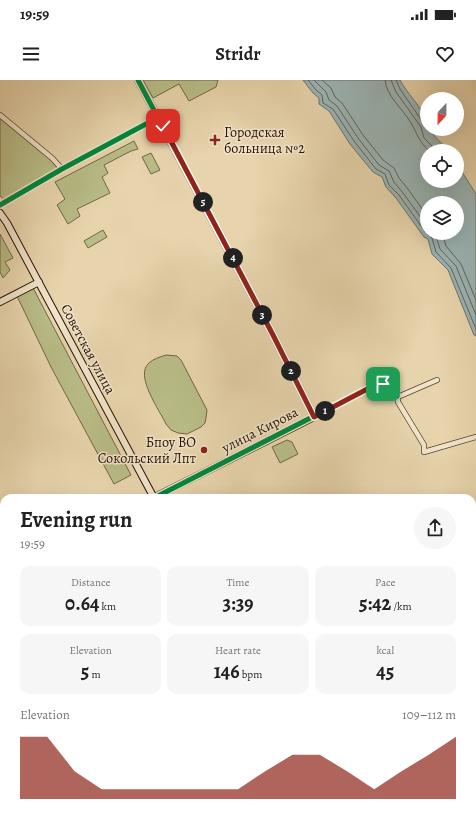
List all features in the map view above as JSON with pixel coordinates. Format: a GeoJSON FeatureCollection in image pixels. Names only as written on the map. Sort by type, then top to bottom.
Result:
{"type":"FeatureCollection","features":[{"type":"Feature","properties":{"kind":"street"},"geometry":{"type":"LineString","coordinates":[[138,80],[273,335],[314,417]]}},
{"type":"Feature","properties":{"kind":"street"},"geometry":{"type":"LineString","coordinates":[[0,115],[52,158],[62,169]]}},
{"type":"Feature","properties":{"kind":"street"},"geometry":{"type":"LineString","coordinates":[[0,205],[62,169],[158,117]]}},
{"type":"Feature","properties":{"kind":"street","name":"Советская улица"},"geometry":{"type":"LineString","coordinates":[[0,212],[39,282],[151,494]]}},
{"type":"Feature","properties":{"kind":"street"},"geometry":{"type":"LineString","coordinates":[[0,302],[39,282]]}},
{"type":"Feature","properties":{"kind":"street"},"geometry":{"type":"LineString","coordinates":[[437,380],[397,396],[398,402],[424,445],[424,452],[476,437]]}},
{"type":"Feature","properties":{"kind":"street","name":"улица Кирова"},"geometry":{"type":"LineString","coordinates":[[161,494],[378,384],[386,386],[397,396]]}},
{"type":"Feature","properties":{"kind":"green space"},"geometry":{"type":"Polygon","coordinates":[[[143,80],[218,80],[216,87],[189,101],[179,84],[153,98],[143,80]]]}},
{"type":"Feature","properties":{"kind":"green space"},"geometry":{"type":"Polygon","coordinates":[[[0,116],[51,159],[59,169],[4,199],[0,196],[0,116]]]}},
{"type":"Feature","properties":{"kind":"green space"},"geometry":{"type":"Polygon","coordinates":[[[134,141],[138,149],[104,165],[108,173],[102,177],[110,193],[77,209],[80,216],[68,224],[57,205],[65,199],[55,182],[134,141]]]}},
{"type":"Feature","properties":{"kind":"green space"},"geometry":{"type":"Polygon","coordinates":[[[151,153],[160,170],[151,174],[142,157],[151,153]]]}},
{"type":"Feature","properties":{"kind":"green space"},"geometry":{"type":"Polygon","coordinates":[[[103,230],[107,237],[88,248],[84,241],[103,230]]]}},
{"type":"Feature","properties":{"kind":"green space"},"geometry":{"type":"Polygon","coordinates":[[[0,234],[13,258],[5,262],[10,270],[3,278],[0,272],[0,234]]]}},
{"type":"Feature","properties":{"kind":"green space"},"geometry":{"type":"Polygon","coordinates":[[[32,286],[131,475],[114,484],[51,367],[16,294],[32,286]]]}},
{"type":"Feature","properties":{"kind":"green space"},"geometry":{"type":"Polygon","coordinates":[[[166,355],[177,356],[181,360],[207,410],[205,423],[201,427],[187,434],[178,433],[171,430],[166,424],[146,384],[144,376],[145,369],[149,363],[152,360],[166,355]]]}},
{"type":"Feature","properties":{"kind":"green space"},"geometry":{"type":"Polygon","coordinates":[[[287,440],[292,442],[298,454],[280,463],[272,447],[287,440]]]}},
{"type":"Feature","properties":{"kind":"water"},"geometry":{"type":"Polygon","coordinates":[[[303,80],[400,80],[420,108],[420,136],[435,136],[443,144],[420,144],[420,188],[464,188],[464,175],[476,194],[476,336],[474,335],[448,270],[432,254],[428,240],[464,240],[464,196],[420,196],[420,231],[396,198],[386,187],[382,177],[373,172],[350,144],[329,111],[319,104],[319,98],[303,80]]]}},
{"type":"Feature","properties":{"kind":"cycle path"},"geometry":{"type":"LineString","coordinates":[[138,80],[273,335],[314,417]]}},
{"type":"Feature","properties":{"kind":"cycle path"},"geometry":{"type":"LineString","coordinates":[[0,205],[62,169],[159,117]]}},
{"type":"Feature","properties":{"kind":"cycle path"},"geometry":{"type":"LineString","coordinates":[[162,494],[373,386],[382,384],[385,385],[397,396]]}},
{"type":"Feature","properties":{"kind":"place","name":"Городская больница №2"},"geometry":{"type":"Point","coordinates":[215,140]}},
{"type":"Feature","properties":{"kind":"place","name":"Бпоу ВО Сокольский Лпт"},"geometry":{"type":"Point","coordinates":[204,450]}},
{"type":"Feature","properties":{"kind":"route"},"geometry":{"type":"LineString","coordinates":[[163,126],[273,335],[314,417],[373,386],[383,384]]}}]}
